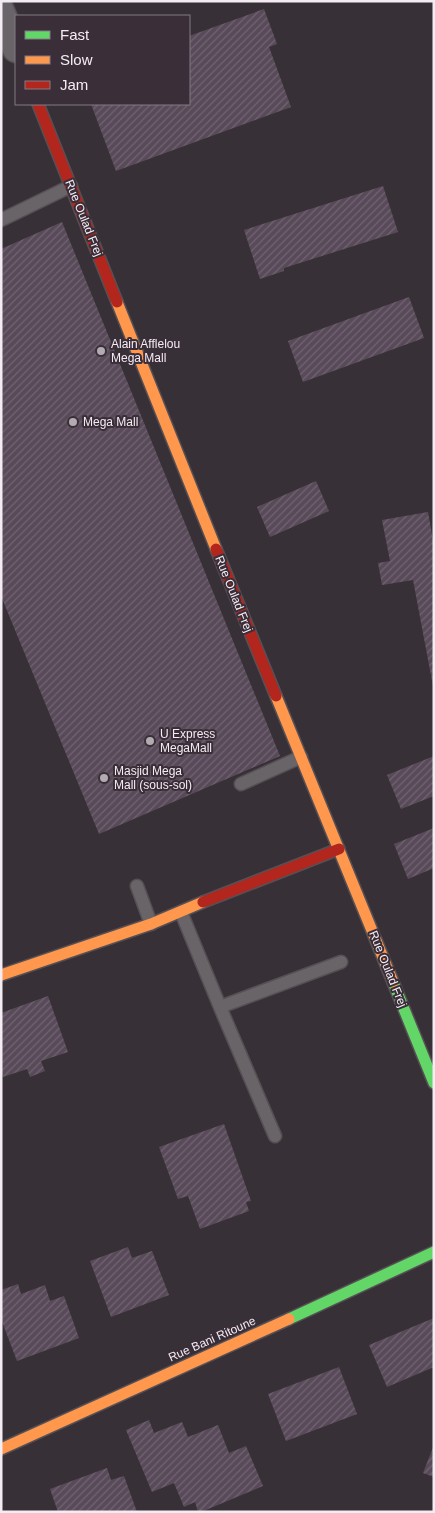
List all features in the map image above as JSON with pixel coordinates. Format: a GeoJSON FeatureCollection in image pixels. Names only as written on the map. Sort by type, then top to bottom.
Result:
{"type":"FeatureCollection","features":[{"type":"Feature","properties":{"kind":"street"},"geometry":{"type":"LineString","coordinates":[[1,11],[15,46]]}},
{"type":"Feature","properties":{"kind":"street","name":"Rue Oulad Frej"},"geometry":{"type":"LineString","coordinates":[[38,105],[238,604],[434,1083]]}},
{"type":"Feature","properties":{"kind":"street"},"geometry":{"type":"LineString","coordinates":[[1,975],[152,924],[339,849]]}},
{"type":"Feature","properties":{"kind":"street","name":"Rue Bani Ritoune"},"geometry":{"type":"LineString","coordinates":[[1,1450],[434,1252]]}},
{"type":"Feature","properties":{"kind":"lane"},"geometry":{"type":"LineString","coordinates":[[1,220],[71,186]]}},
{"type":"Feature","properties":{"kind":"lane"},"geometry":{"type":"LineString","coordinates":[[241,784],[301,757]]}},
{"type":"Feature","properties":{"kind":"lane"},"geometry":{"type":"LineString","coordinates":[[137,886],[152,924]]}},
{"type":"Feature","properties":{"kind":"lane"},"geometry":{"type":"LineString","coordinates":[[181,912],[275,1136]]}},
{"type":"Feature","properties":{"kind":"lane"},"geometry":{"type":"LineString","coordinates":[[220,1006],[341,962]]}},
{"type":"Feature","properties":{"kind":"building"},"geometry":{"type":"Polygon","coordinates":[[[264,9],[277,44],[269,47],[291,107],[116,171],[91,105],[190,105],[190,36],[264,9]]]}},
{"type":"Feature","properties":{"kind":"building"},"geometry":{"type":"Polygon","coordinates":[[[383,186],[398,232],[284,268],[284,271],[260,279],[244,230],[383,186]]]}},
{"type":"Feature","properties":{"kind":"building","name":"Mega Mall"},"geometry":{"type":"Polygon","coordinates":[[[62,222],[280,756],[99,834],[1,596],[1,249],[62,222]]]}},
{"type":"Feature","properties":{"kind":"building"},"geometry":{"type":"Polygon","coordinates":[[[409,297],[424,338],[303,382],[288,341],[409,297]]]}},
{"type":"Feature","properties":{"kind":"building"},"geometry":{"type":"Polygon","coordinates":[[[316,481],[329,511],[270,537],[257,507],[316,481]]]}},
{"type":"Feature","properties":{"kind":"building"},"geometry":{"type":"Polygon","coordinates":[[[428,512],[434,546],[433,686],[413,580],[382,585],[378,563],[390,561],[382,520],[428,512]]]}},
{"type":"Feature","properties":{"kind":"building"},"geometry":{"type":"Polygon","coordinates":[[[434,756],[434,796],[401,809],[387,775],[434,756]]]}},
{"type":"Feature","properties":{"kind":"building"},"geometry":{"type":"Polygon","coordinates":[[[434,828],[434,868],[408,879],[394,844],[434,828]]]}},
{"type":"Feature","properties":{"kind":"building"},"geometry":{"type":"Polygon","coordinates":[[[48,996],[68,1052],[41,1061],[45,1071],[30,1077],[27,1069],[3,1077],[1,1071],[1,1013],[48,996]]]}},
{"type":"Feature","properties":{"kind":"building"},"geometry":{"type":"Polygon","coordinates":[[[224,1124],[251,1201],[246,1202],[249,1211],[200,1229],[188,1196],[178,1199],[159,1147],[224,1124]]]}},
{"type":"Feature","properties":{"kind":"building"},"geometry":{"type":"Polygon","coordinates":[[[128,1247],[132,1258],[152,1251],[169,1295],[111,1317],[90,1261],[128,1247]]]}},
{"type":"Feature","properties":{"kind":"building"},"geometry":{"type":"Polygon","coordinates":[[[18,1284],[21,1294],[45,1285],[50,1301],[64,1296],[79,1338],[17,1361],[1,1319],[1,1290],[18,1284]]]}},
{"type":"Feature","properties":{"kind":"building"},"geometry":{"type":"Polygon","coordinates":[[[434,1318],[434,1367],[387,1387],[369,1345],[434,1318]]]}},
{"type":"Feature","properties":{"kind":"building"},"geometry":{"type":"Polygon","coordinates":[[[339,1367],[357,1414],[286,1441],[268,1394],[339,1367]]]}},
{"type":"Feature","properties":{"kind":"building"},"geometry":{"type":"Polygon","coordinates":[[[149,1420],[154,1433],[182,1422],[188,1437],[218,1425],[229,1453],[246,1446],[263,1486],[201,1512],[198,1512],[195,1502],[184,1507],[174,1483],[152,1492],[126,1430],[149,1420]]]}},
{"type":"Feature","properties":{"kind":"building"},"geometry":{"type":"Polygon","coordinates":[[[434,1445],[434,1477],[423,1473],[434,1445]]]}},
{"type":"Feature","properties":{"kind":"building"},"geometry":{"type":"Polygon","coordinates":[[[107,1468],[111,1480],[124,1476],[137,1512],[58,1512],[50,1489],[107,1468]]]}},
{"type":"Feature","properties":{"kind":"traffic: fast"},"geometry":{"type":"LineString","coordinates":[[393,982],[434,1083]]}},
{"type":"Feature","properties":{"kind":"traffic: fast"},"geometry":{"type":"LineString","coordinates":[[289,1319],[434,1252]]}},
{"type":"Feature","properties":{"kind":"traffic: slow"},"geometry":{"type":"LineString","coordinates":[[117,302],[216,549]]}},
{"type":"Feature","properties":{"kind":"traffic: slow"},"geometry":{"type":"LineString","coordinates":[[276,696],[393,982]]}},
{"type":"Feature","properties":{"kind":"traffic: slow"},"geometry":{"type":"LineString","coordinates":[[1,975],[151,924],[203,902]]}},
{"type":"Feature","properties":{"kind":"traffic: slow"},"geometry":{"type":"LineString","coordinates":[[1,1449],[289,1319]]}},
{"type":"Feature","properties":{"kind":"traffic: jam"},"geometry":{"type":"LineString","coordinates":[[38,105],[117,302]]}},
{"type":"Feature","properties":{"kind":"traffic: jam"},"geometry":{"type":"LineString","coordinates":[[216,549],[276,696]]}},
{"type":"Feature","properties":{"kind":"traffic: jam"},"geometry":{"type":"LineString","coordinates":[[203,902],[339,849]]}},
{"type":"Feature","properties":{"kind":"place","name":"Alain Afflelou Mega Mall"},"geometry":{"type":"Point","coordinates":[101,351]}},
{"type":"Feature","properties":{"kind":"place","name":"Mega Mall"},"geometry":{"type":"Point","coordinates":[73,422]}},
{"type":"Feature","properties":{"kind":"place","name":"U Express MegaMall"},"geometry":{"type":"Point","coordinates":[150,741]}},
{"type":"Feature","properties":{"kind":"place","name":"Masjid Mega Mall (sous-sol)"},"geometry":{"type":"Point","coordinates":[104,778]}}]}
